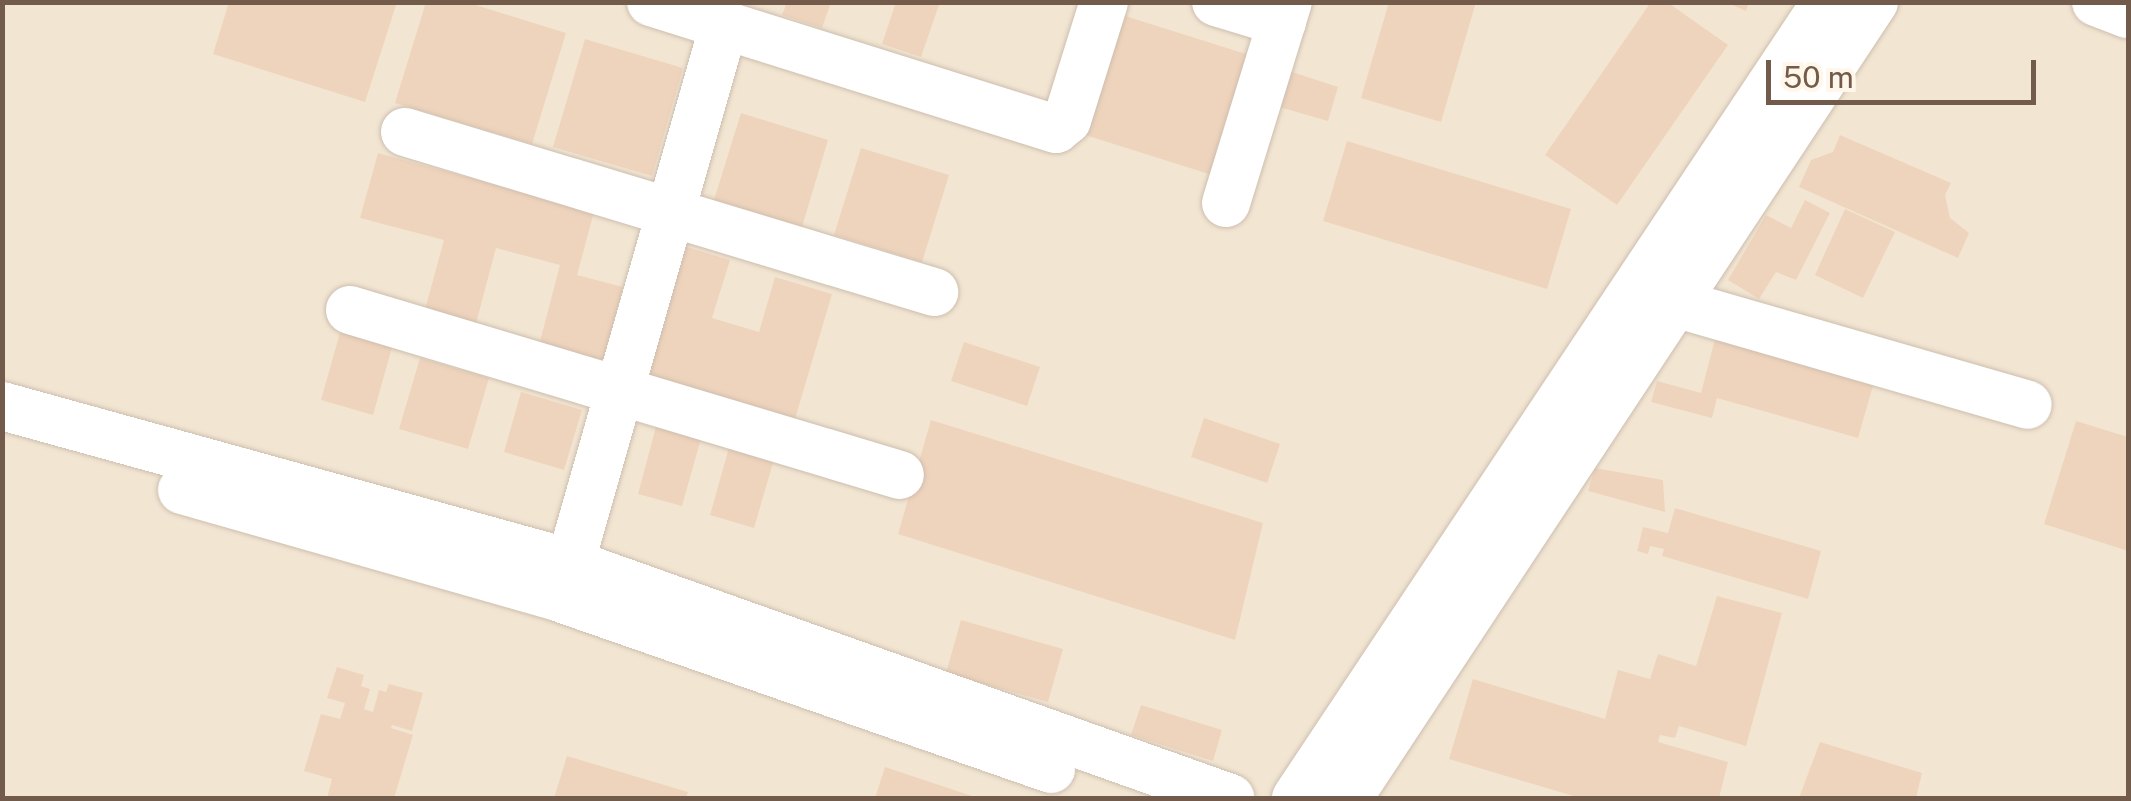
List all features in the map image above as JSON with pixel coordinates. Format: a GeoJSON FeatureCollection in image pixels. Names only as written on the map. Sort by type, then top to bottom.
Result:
{"type":"FeatureCollection","features":[{"type":"Feature","properties":{"kind":"street"},"geometry":{"type":"LineString","coordinates":[[651,2],[1056,129],[1068,120],[1104,2]]}},
{"type":"Feature","properties":{"kind":"street"},"geometry":{"type":"LineString","coordinates":[[1216,2],[1284,12],[1226,202]]}},
{"type":"Feature","properties":{"kind":"street"},"geometry":{"type":"LineString","coordinates":[[1296,798],[1826,2]]}},
{"type":"Feature","properties":{"kind":"street"},"geometry":{"type":"LineString","coordinates":[[1348,798],[1874,2]]}},
{"type":"Feature","properties":{"kind":"street"},"geometry":{"type":"LineString","coordinates":[[2096,2],[2128,14]]}},
{"type":"Feature","properties":{"kind":"street"},"geometry":{"type":"LineString","coordinates":[[565,581],[724,25]]}},
{"type":"Feature","properties":{"kind":"street"},"geometry":{"type":"LineString","coordinates":[[404,132],[934,292]]}},
{"type":"Feature","properties":{"kind":"street"},"geometry":{"type":"LineString","coordinates":[[1675,303],[2028,404]]}},
{"type":"Feature","properties":{"kind":"street"},"geometry":{"type":"LineString","coordinates":[[350,310],[900,475]]}},
{"type":"Feature","properties":{"kind":"street"},"geometry":{"type":"LineString","coordinates":[[2,406],[565,581],[1230,798]]}},
{"type":"Feature","properties":{"kind":"street"},"geometry":{"type":"LineString","coordinates":[[2,438],[565,581],[1134,798]]}},
{"type":"Feature","properties":{"kind":"shaded area"},"geometry":{"type":"Polygon","coordinates":[[[3,3],[2128,3],[2128,798],[3,798],[3,3]]]}},
{"type":"Feature","properties":{"kind":"building"},"geometry":{"type":"Polygon","coordinates":[[[229,2],[397,2],[365,102],[213,54],[229,2]]]}},
{"type":"Feature","properties":{"kind":"building"},"geometry":{"type":"Polygon","coordinates":[[[426,2],[466,2],[566,33],[532,144],[395,103],[426,2]]]}},
{"type":"Feature","properties":{"kind":"building"},"geometry":{"type":"Polygon","coordinates":[[[787,2],[831,2],[822,28],[782,15],[787,2]]]}},
{"type":"Feature","properties":{"kind":"building"},"geometry":{"type":"Polygon","coordinates":[[[896,2],[940,2],[921,57],[882,44],[896,2]]]}},
{"type":"Feature","properties":{"kind":"building"},"geometry":{"type":"Polygon","coordinates":[[[1389,2],[1476,2],[1441,122],[1361,98],[1389,2]]]}},
{"type":"Feature","properties":{"kind":"building"},"geometry":{"type":"Polygon","coordinates":[[[1651,2],[1667,2],[1728,45],[1617,205],[1545,155],[1651,2]]]}},
{"type":"Feature","properties":{"kind":"building"},"geometry":{"type":"Polygon","coordinates":[[[1726,2],[1749,2],[1746,11],[1726,2]]]}},
{"type":"Feature","properties":{"kind":"building"},"geometry":{"type":"Polygon","coordinates":[[[1119,14],[1249,55],[1212,175],[1082,134],[1119,14]]]}},
{"type":"Feature","properties":{"kind":"building"},"geometry":{"type":"Polygon","coordinates":[[[585,39],[683,68],[652,176],[553,147],[585,39]]]}},
{"type":"Feature","properties":{"kind":"building"},"geometry":{"type":"Polygon","coordinates":[[[1283,69],[1338,87],[1328,121],[1272,105],[1283,69]]]}},
{"type":"Feature","properties":{"kind":"building"},"geometry":{"type":"Polygon","coordinates":[[[741,113],[828,140],[802,227],[714,200],[741,113]]]}},
{"type":"Feature","properties":{"kind":"building"},"geometry":{"type":"Polygon","coordinates":[[[1840,135],[1951,183],[1945,195],[1950,218],[1969,233],[1958,258],[1799,187],[1811,160],[1833,152],[1840,135]]]}},
{"type":"Feature","properties":{"kind":"building"},"geometry":{"type":"Polygon","coordinates":[[[1347,141],[1571,209],[1547,289],[1323,221],[1347,141]]]}},
{"type":"Feature","properties":{"kind":"building"},"geometry":{"type":"Polygon","coordinates":[[[861,148],[949,175],[922,262],[834,235],[861,148]]]}},
{"type":"Feature","properties":{"kind":"building"},"geometry":{"type":"Polygon","coordinates":[[[378,153],[594,212],[577,275],[623,287],[602,366],[538,349],[560,265],[496,248],[474,331],[423,317],[444,240],[360,218],[378,153]]]}},
{"type":"Feature","properties":{"kind":"building"},"geometry":{"type":"Polygon","coordinates":[[[1805,200],[1830,213],[1796,280],[1776,272],[1759,299],[1728,280],[1766,215],[1791,228],[1805,200]]]}},
{"type":"Feature","properties":{"kind":"building"},"geometry":{"type":"Polygon","coordinates":[[[1845,209],[1895,232],[1863,298],[1815,275],[1845,209]]]}},
{"type":"Feature","properties":{"kind":"building"},"geometry":{"type":"Polygon","coordinates":[[[673,243],[730,260],[712,318],[759,332],[775,277],[832,294],[795,419],[635,372],[673,243]]]}},
{"type":"Feature","properties":{"kind":"building"},"geometry":{"type":"Polygon","coordinates":[[[1720,320],[1878,368],[1858,438],[1717,398],[1712,418],[1651,402],[1657,381],[1701,393],[1720,320]]]}},
{"type":"Feature","properties":{"kind":"building"},"geometry":{"type":"Polygon","coordinates":[[[341,329],[393,344],[373,415],[321,400],[341,329]]]}},
{"type":"Feature","properties":{"kind":"building"},"geometry":{"type":"Polygon","coordinates":[[[964,342],[1040,367],[1027,406],[951,381],[964,342]]]}},
{"type":"Feature","properties":{"kind":"building"},"geometry":{"type":"Polygon","coordinates":[[[420,358],[489,378],[468,449],[399,429],[420,358]]]}},
{"type":"Feature","properties":{"kind":"building"},"geometry":{"type":"Polygon","coordinates":[[[521,392],[582,410],[564,470],[504,452],[521,392]]]}},
{"type":"Feature","properties":{"kind":"building"},"geometry":{"type":"Polygon","coordinates":[[[1204,418],[1280,444],[1267,483],[1191,457],[1204,418]]]}},
{"type":"Feature","properties":{"kind":"building"},"geometry":{"type":"Polygon","coordinates":[[[931,420],[1263,523],[1235,640],[898,534],[931,420]]]}},
{"type":"Feature","properties":{"kind":"building"},"geometry":{"type":"Polygon","coordinates":[[[2076,421],[2128,437],[2128,551],[2044,524],[2076,421]]]}},
{"type":"Feature","properties":{"kind":"building"},"geometry":{"type":"Polygon","coordinates":[[[657,423],[702,435],[682,506],[638,494],[657,423]]]}},
{"type":"Feature","properties":{"kind":"building"},"geometry":{"type":"Polygon","coordinates":[[[730,444],[775,456],[754,528],[710,515],[730,444]]]}},
{"type":"Feature","properties":{"kind":"building"},"geometry":{"type":"Polygon","coordinates":[[[1595,468],[1663,480],[1665,512],[1588,491],[1595,468]]]}},
{"type":"Feature","properties":{"kind":"building"},"geometry":{"type":"Polygon","coordinates":[[[1675,508],[1821,551],[1808,599],[1662,556],[1664,549],[1650,546],[1648,554],[1637,551],[1643,527],[1668,533],[1675,508]]]}},
{"type":"Feature","properties":{"kind":"building"},"geometry":{"type":"Polygon","coordinates":[[[1717,596],[1782,613],[1746,746],[1679,726],[1675,738],[1660,735],[1658,742],[1728,762],[1719,798],[1580,798],[1449,759],[1473,679],[1605,719],[1618,670],[1650,679],[1658,654],[1696,666],[1717,596]]]}},
{"type":"Feature","properties":{"kind":"building"},"geometry":{"type":"Polygon","coordinates":[[[961,620],[1063,649],[1048,702],[946,673],[961,620]]]}},
{"type":"Feature","properties":{"kind":"building"},"geometry":{"type":"Polygon","coordinates":[[[337,667],[364,675],[361,686],[370,689],[364,709],[373,712],[379,690],[386,692],[389,684],[423,693],[412,731],[392,725],[391,728],[413,735],[394,798],[327,798],[332,779],[304,771],[321,714],[340,719],[345,703],[327,698],[337,667]]]}},
{"type":"Feature","properties":{"kind":"building"},"geometry":{"type":"Polygon","coordinates":[[[1141,705],[1222,730],[1213,761],[1131,735],[1141,705]]]}},
{"type":"Feature","properties":{"kind":"building"},"geometry":{"type":"Polygon","coordinates":[[[1820,742],[1922,773],[1916,798],[1799,798],[1820,742]]]}},
{"type":"Feature","properties":{"kind":"building"},"geometry":{"type":"Polygon","coordinates":[[[567,756],[688,792],[686,798],[554,798],[567,756]]]}},
{"type":"Feature","properties":{"kind":"building"},"geometry":{"type":"Polygon","coordinates":[[[885,767],[978,798],[875,798],[885,767]]]}}]}
